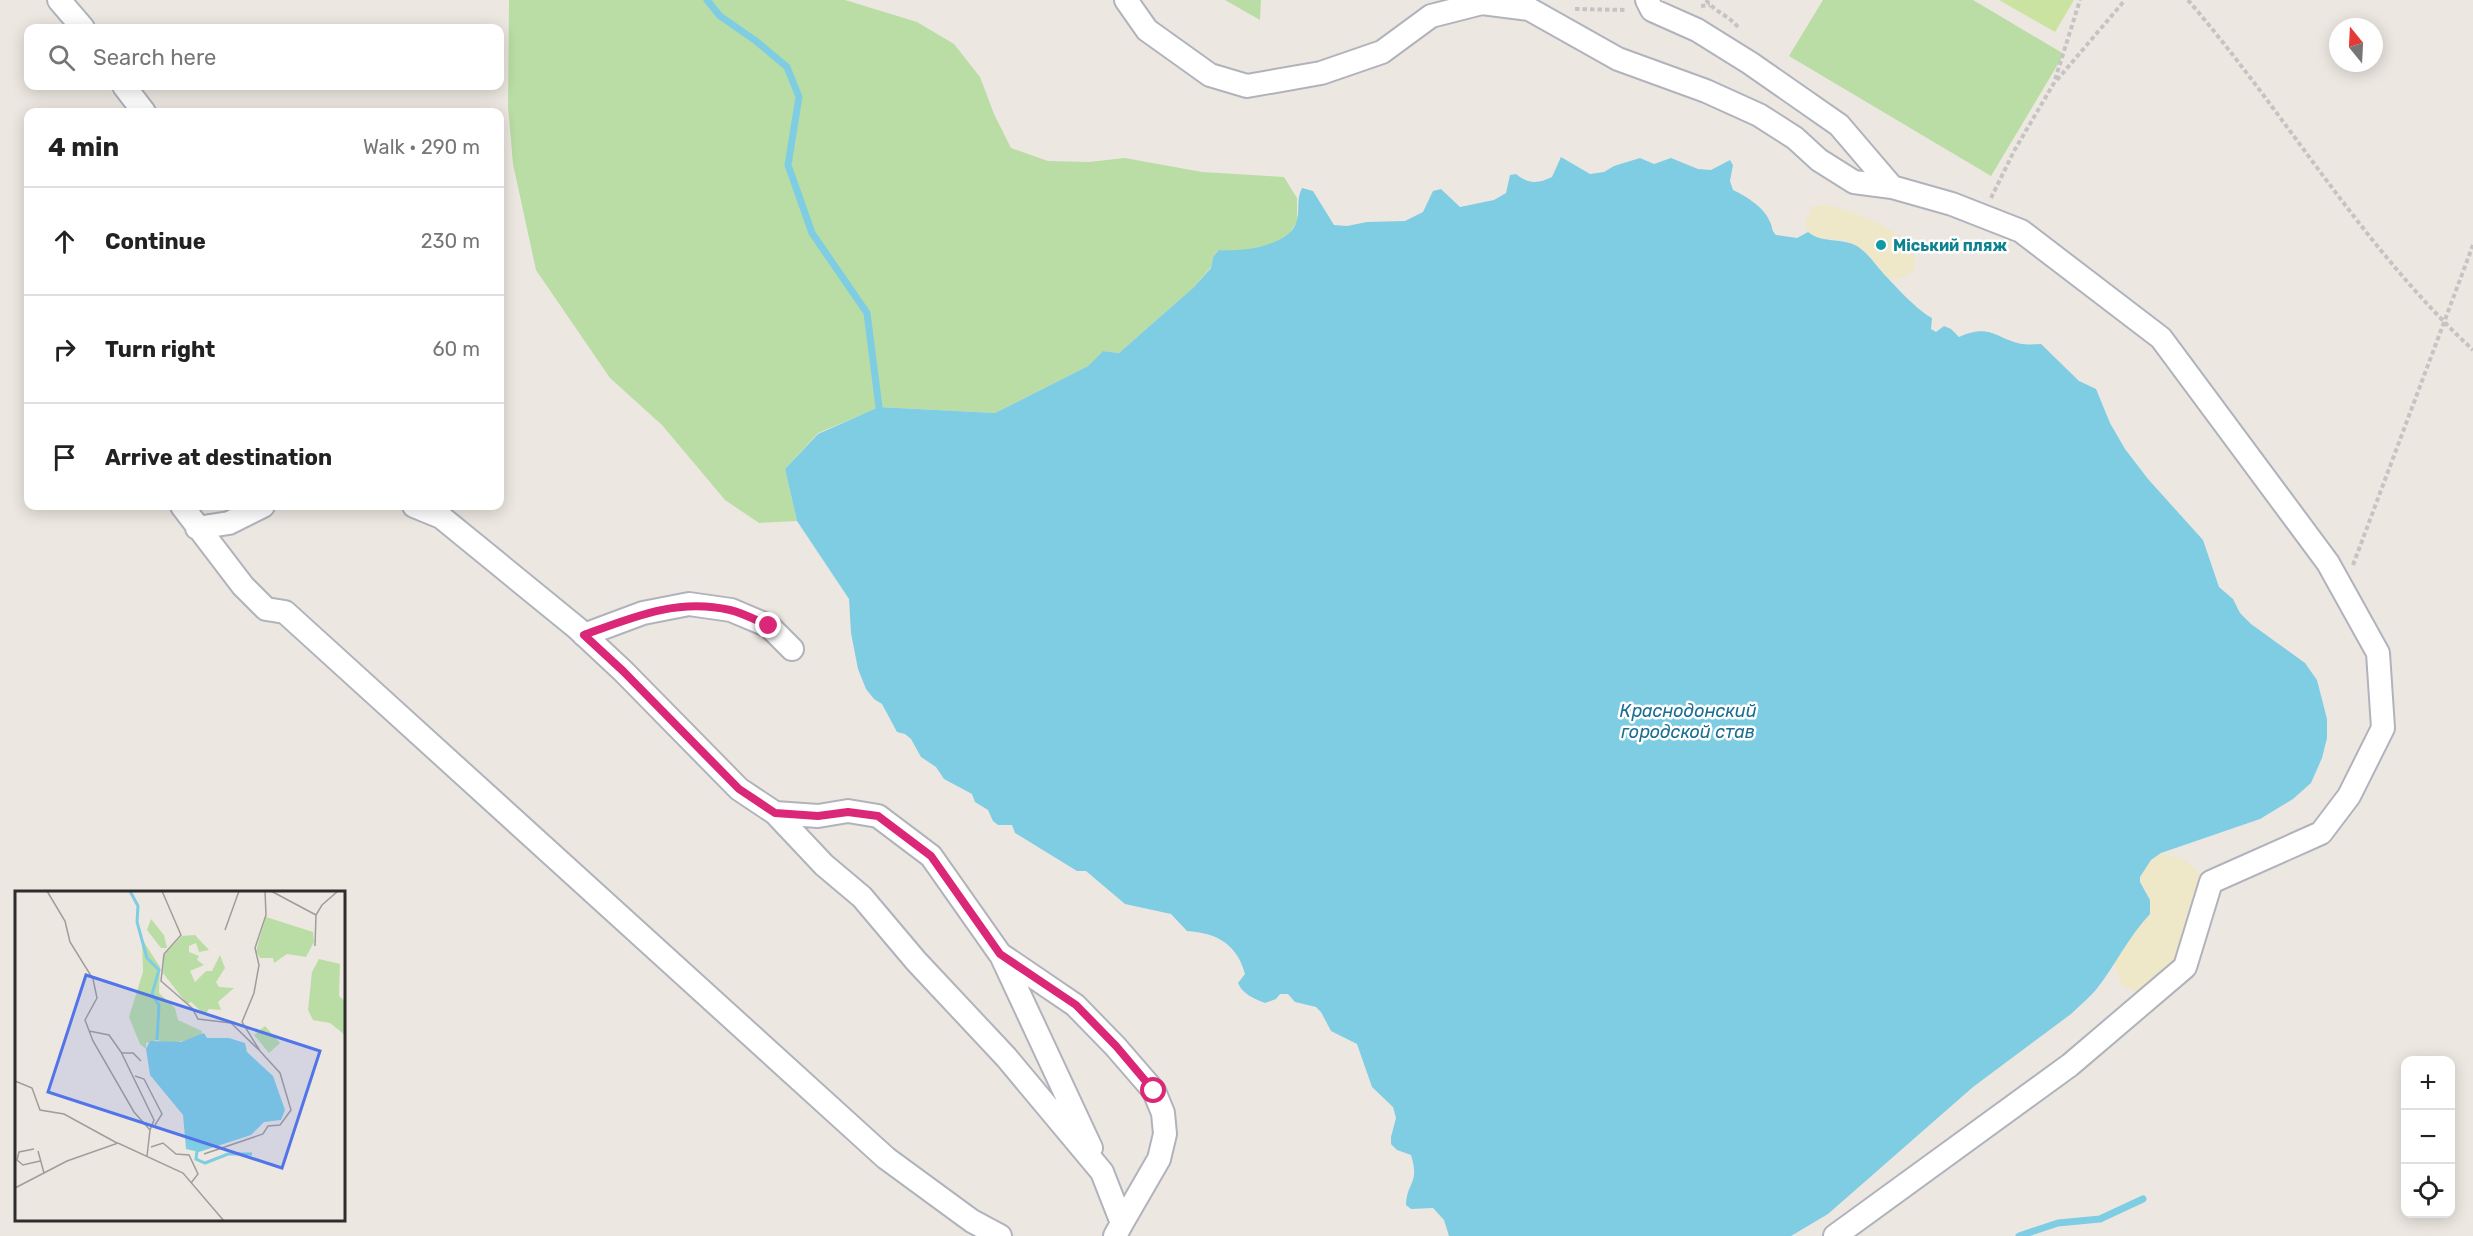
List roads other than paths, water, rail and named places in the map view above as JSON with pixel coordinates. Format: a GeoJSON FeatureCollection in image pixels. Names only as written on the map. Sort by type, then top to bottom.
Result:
{"type":"FeatureCollection","features":[{"type":"Feature","properties":{"kind":"street"},"geometry":{"type":"LineString","coordinates":[[59,0],[80,24]]}},
{"type":"Feature","properties":{"kind":"street"},"geometry":{"type":"LineString","coordinates":[[1126,0],[1147,30],[1156,37],[1210,75],[1247,86],[1321,73],[1382,52],[1431,16],[1482,3],[1529,9],[1618,58],[1706,90],[1759,115],[1795,138],[1819,160],[1854,182],[1892,187],[1952,204],[2021,231],[2161,338],[2328,563],[2378,653],[2383,728],[2349,796],[2322,833],[2211,882],[2185,967],[2070,1065],[1835,1236]]}},
{"type":"Feature","properties":{"kind":"street"},"geometry":{"type":"LineString","coordinates":[[1650,5],[1750,63],[1839,126],[1892,187]]}},
{"type":"Feature","properties":{"kind":"street"},"geometry":{"type":"LineString","coordinates":[[127,90],[141,108]]}},
{"type":"Feature","properties":{"kind":"street"},"geometry":{"type":"LineString","coordinates":[[185,510],[243,586],[266,609],[285,612],[886,1158],[972,1221],[1000,1236]]}},
{"type":"Feature","properties":{"kind":"street"},"geometry":{"type":"LineString","coordinates":[[197,528],[229,524],[255,510]]}},
{"type":"Feature","properties":{"kind":"street"},"geometry":{"type":"LineString","coordinates":[[424,510],[441,517],[584,635],[623,671],[739,789],[775,813],[824,865],[862,897],[916,961],[1006,1057],[1102,1172]]}},
{"type":"Feature","properties":{"kind":"street"},"geometry":{"type":"LineString","coordinates":[[584,635],[643,613],[689,604],[731,610],[769,626],[792,649]]}},
{"type":"Feature","properties":{"kind":"street"},"geometry":{"type":"LineString","coordinates":[[775,813],[818,816],[848,812],[878,816],[931,856],[1000,954],[1050,1056],[1102,1172],[1119,1229]]}},
{"type":"Feature","properties":{"kind":"street"},"geometry":{"type":"LineString","coordinates":[[1000,954],[1076,1005],[1116,1046],[1154,1091],[1163,1113],[1165,1134],[1159,1159],[1119,1229]]}},
{"type":"Feature","properties":{"kind":"water","name":"Краснодонский городской став"},"geometry":{"type":"Polygon","coordinates":[[[1561,157],[1590,174],[1604,172],[1614,166],[1640,158],[1654,164],[1671,158],[1698,169],[1711,170],[1730,160],[1733,165],[1730,181],[1733,190],[1760,207],[1768,217],[1776,235],[1797,238],[1808,232],[1820,238],[1857,246],[1906,297],[1932,318],[1931,329],[1936,332],[1944,326],[1959,337],[1986,331],[2022,344],[2041,344],[2079,381],[2096,389],[2110,423],[2125,449],[2148,479],[2203,540],[2219,587],[2233,599],[2240,613],[2251,624],[2305,663],[2317,680],[2327,719],[2327,738],[2322,758],[2311,783],[2293,799],[2260,819],[2161,853],[2151,860],[2140,877],[2140,882],[2150,900],[2150,914],[2095,991],[2071,1014],[1973,1087],[1828,1214],[1791,1236],[1449,1236],[1444,1220],[1433,1208],[1411,1209],[1406,1205],[1408,1191],[1414,1177],[1411,1155],[1397,1150],[1391,1144],[1396,1118],[1393,1107],[1372,1087],[1357,1044],[1331,1031],[1316,1007],[1295,1002],[1288,994],[1280,994],[1276,999],[1265,1003],[1249,996],[1238,983],[1245,974],[1237,955],[1224,942],[1208,934],[1187,931],[1171,914],[1125,904],[1086,871],[1077,871],[1015,833],[1012,825],[998,825],[993,821],[988,810],[975,802],[972,794],[944,779],[936,767],[921,757],[911,739],[897,732],[882,704],[874,699],[866,689],[858,669],[851,633],[849,599],[797,521],[785,469],[818,434],[879,407],[995,413],[1088,366],[1103,351],[1119,353],[1194,287],[1211,268],[1213,257],[1219,250],[1264,246],[1286,236],[1293,229],[1297,220],[1302,188],[1313,191],[1334,225],[1405,221],[1423,212],[1433,191],[1441,189],[1460,207],[1494,200],[1506,193],[1510,175],[1516,174],[1533,182],[1547,179],[1552,177],[1561,157]]]}},
{"type":"Feature","properties":{"kind":"waterway"},"geometry":{"type":"LineString","coordinates":[[707,0],[720,16],[756,41],[787,67],[799,97],[788,165],[812,233],[867,313],[879,407]]}},
{"type":"Feature","properties":{"kind":"waterway"},"geometry":{"type":"LineString","coordinates":[[2019,1236],[2058,1223],[2100,1219],[2143,1199]]}},
{"type":"Feature","properties":{"kind":"place","name":"Міський пляж"},"geometry":{"type":"Point","coordinates":[1881,245]}}]}
